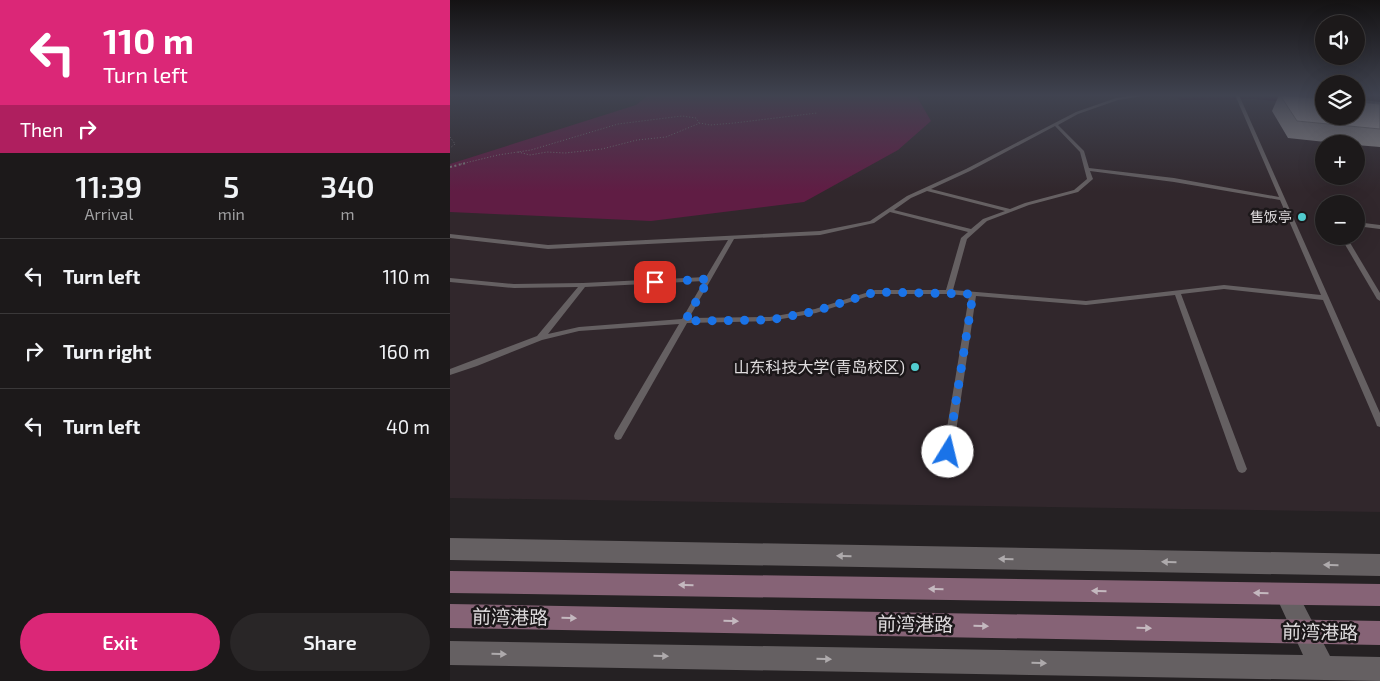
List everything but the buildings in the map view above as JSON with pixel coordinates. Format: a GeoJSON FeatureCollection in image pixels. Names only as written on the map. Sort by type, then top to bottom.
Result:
{"type":"FeatureCollection","features":[{"type":"Feature","properties":{"kind":"main road","name":"前湾港路"},"geometry":{"type":"LineString","coordinates":[[450,582],[1380,595]]}},
{"type":"Feature","properties":{"kind":"main road","name":"前湾港路"},"geometry":{"type":"LineString","coordinates":[[450,616],[1380,633]]}},
{"type":"Feature","properties":{"kind":"street"},"geometry":{"type":"LineString","coordinates":[[450,549],[1380,565]]}},
{"type":"Feature","properties":{"kind":"street"},"geometry":{"type":"LineString","coordinates":[[1286,594],[1326,674]]}},
{"type":"Feature","properties":{"kind":"street","name":"前湾港路"},"geometry":{"type":"LineString","coordinates":[[450,653],[1326,674],[1380,670]]}},
{"type":"Feature","properties":{"kind":"lane"},"geometry":{"type":"LineString","coordinates":[[450,236],[548,247],[820,233],[872,222],[908,197],[968,170],[1050,127]]}},
{"type":"Feature","properties":{"kind":"lane"},"geometry":{"type":"LineString","coordinates":[[949,292],[964,238],[985,220],[1076,191],[1090,179],[1082,152],[1058,127]]}},
{"type":"Feature","properties":{"kind":"lane"},"geometry":{"type":"LineString","coordinates":[[1250,127],[1380,423]]}},
{"type":"Feature","properties":{"kind":"lane"},"geometry":{"type":"LineString","coordinates":[[1087,169],[1174,180],[1282,199]]}},
{"type":"Feature","properties":{"kind":"lane"},"geometry":{"type":"LineString","coordinates":[[926,189],[1010,211]]}},
{"type":"Feature","properties":{"kind":"lane"},"geometry":{"type":"LineString","coordinates":[[890,210],[972,231]]}},
{"type":"Feature","properties":{"kind":"lane"},"geometry":{"type":"LineString","coordinates":[[1365,225],[1380,227]]}},
{"type":"Feature","properties":{"kind":"lane"},"geometry":{"type":"LineString","coordinates":[[618,436],[732,238]]}},
{"type":"Feature","properties":{"kind":"lane"},"geometry":{"type":"LineString","coordinates":[[1348,245],[1380,299]]}},
{"type":"Feature","properties":{"kind":"lane"},"geometry":{"type":"LineString","coordinates":[[450,280],[514,286],[709,279]]}},
{"type":"Feature","properties":{"kind":"lane"},"geometry":{"type":"LineString","coordinates":[[540,338],[583,285]]}},
{"type":"Feature","properties":{"kind":"lane"},"geometry":{"type":"LineString","coordinates":[[450,372],[540,338],[579,330],[685,321],[770,320],[816,311],[875,292],[949,292],[1086,303],[1224,287],[1326,298]]}},
{"type":"Feature","properties":{"kind":"lane"},"geometry":{"type":"LineString","coordinates":[[1177,292],[1242,469]]}},
{"type":"Feature","properties":{"kind":"lane"},"geometry":{"type":"LineString","coordinates":[[948,452],[973,294]]}},
{"type":"Feature","properties":{"kind":"path"},"geometry":{"type":"LineString","coordinates":[[450,167],[518,152],[608,127]]}},
{"type":"Feature","properties":{"kind":"path"},"geometry":{"type":"LineString","coordinates":[[518,152],[530,155],[605,148],[626,142],[666,137],[691,127]]}},
{"type":"Feature","properties":{"kind":"path"},"geometry":{"type":"LineString","coordinates":[[450,137],[455,144],[450,148]]}},
{"type":"Feature","properties":{"kind":"shaded area","name":"山东科技大学(青岛校区)"},"geometry":{"type":"Polygon","coordinates":[[[450,127],[1380,127],[1380,512],[450,498],[450,127]]]}},
{"type":"Feature","properties":{"kind":"shaded area"},"geometry":{"type":"Polygon","coordinates":[[[567,127],[924,127],[898,150],[804,202],[651,221],[450,212],[450,164],[567,127]]]}},
{"type":"Feature","properties":{"kind":"place","name":"售饭亭"},"geometry":{"type":"Point","coordinates":[1302,217]}},
{"type":"Feature","properties":{"kind":"place","name":"山东科技大学(青岛校区)"},"geometry":{"type":"Point","coordinates":[915,367]}},
{"type":"Feature","properties":{"kind":"route"},"geometry":{"type":"LineString","coordinates":[[655,282],[709,279],[685,321],[770,320],[816,311],[875,292],[949,292],[973,294],[948,452]]}}]}
